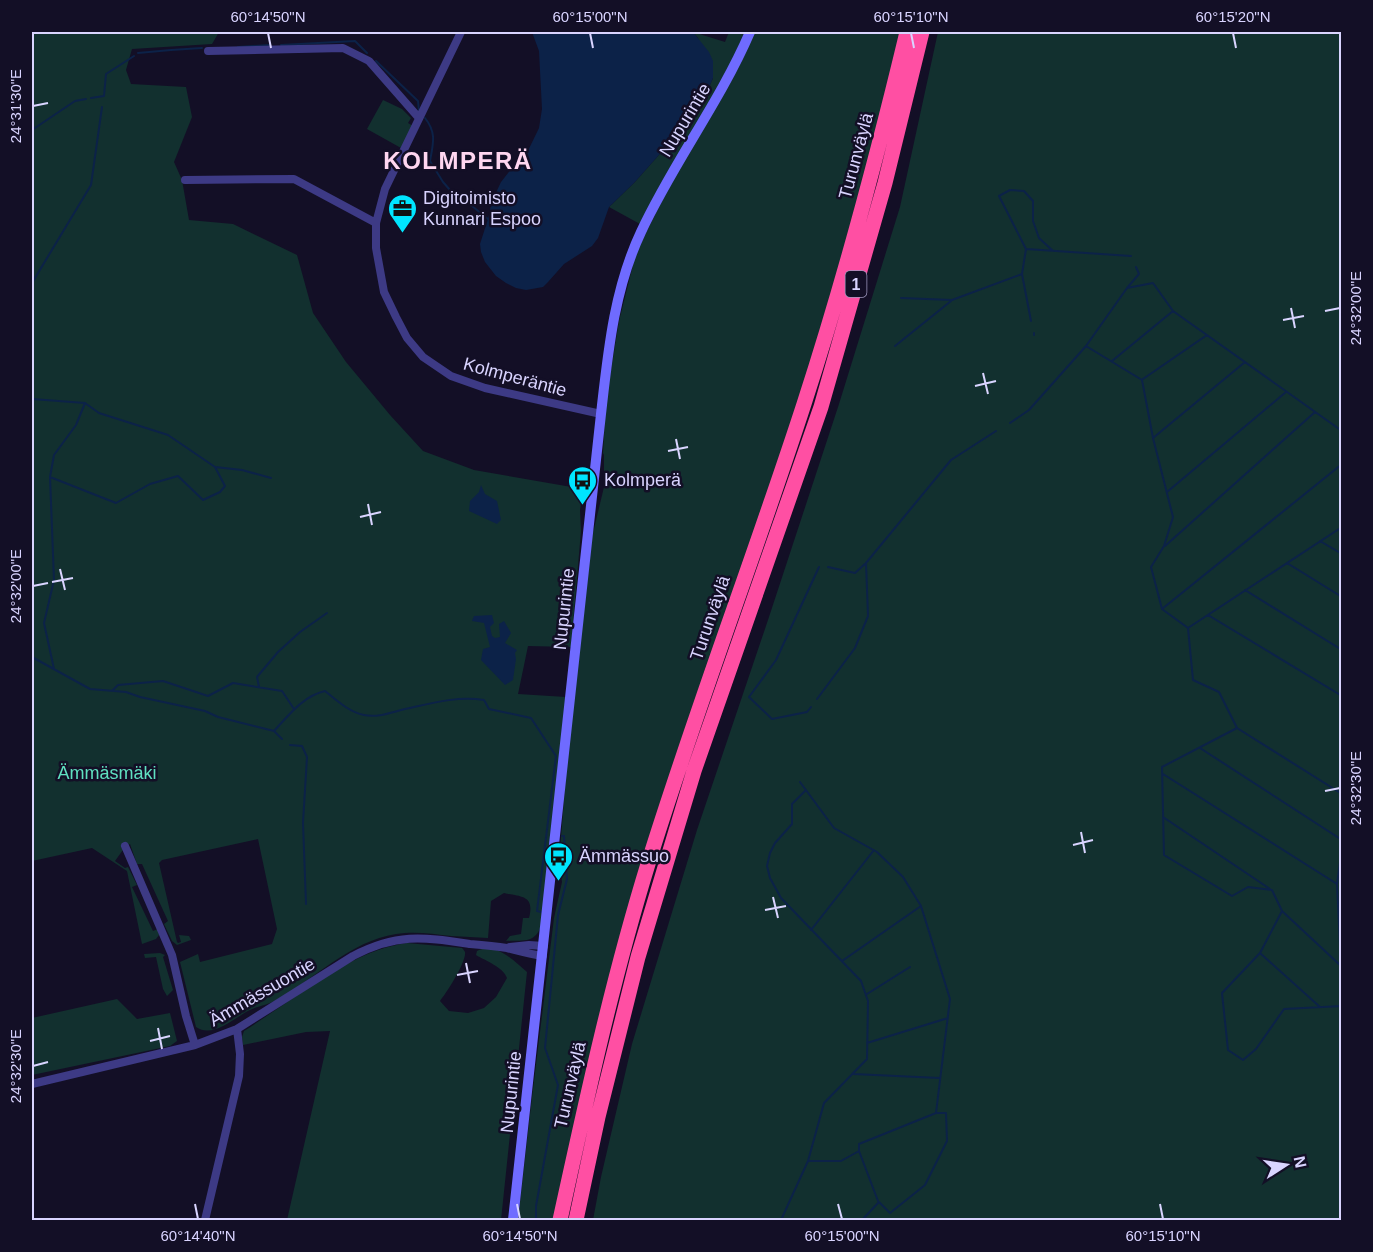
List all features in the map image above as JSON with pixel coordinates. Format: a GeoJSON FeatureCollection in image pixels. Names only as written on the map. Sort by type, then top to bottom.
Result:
{"type":"FeatureCollection","features":[{"type":"Feature","properties":{"kind":"highway","name":"Turunväylä"},"geometry":{"type":"LineString","coordinates":[[560,1221],[601,1035],[622,953],[679,768],[804,405],[835,306],[870,181],[907,32]]}},
{"type":"Feature","properties":{"kind":"highway","name":"Turunväylä"},"geometry":{"type":"LineString","coordinates":[[576,1221],[641,946],[694,771],[821,406],[885,183],[922,32]]}},
{"type":"Feature","properties":{"kind":"main road","name":"Nupurintie"},"geometry":{"type":"LineString","coordinates":[[513,1221],[612,324],[623,279],[640,232],[726,84],[750,32]]}},
{"type":"Feature","properties":{"kind":"street","name":"Kolmperäntie"},"geometry":{"type":"LineString","coordinates":[[460,32],[385,189],[376,223],[376,248],[384,292],[407,338],[423,357],[451,376],[485,388],[601,414]]}},
{"type":"Feature","properties":{"kind":"street"},"geometry":{"type":"LineString","coordinates":[[208,51],[343,48],[369,61],[419,117]]}},
{"type":"Feature","properties":{"kind":"street"},"geometry":{"type":"LineString","coordinates":[[185,180],[294,179],[376,223]]}},
{"type":"Feature","properties":{"kind":"street"},"geometry":{"type":"LineString","coordinates":[[124,846],[172,955],[195,1046]]}},
{"type":"Feature","properties":{"kind":"street","name":"Ämmässuontie"},"geometry":{"type":"LineString","coordinates":[[32,1084],[195,1046],[237,1029],[353,956],[372,946],[395,940],[416,938],[506,948],[529,945],[543,951]]}},
{"type":"Feature","properties":{"kind":"street"},"geometry":{"type":"LineString","coordinates":[[205,1221],[239,1076],[240,1054],[237,1029]]}},
{"type":"Feature","properties":{"kind":"green space","name":"Ämmäsmäki"},"geometry":{"type":"Polygon","coordinates":[[[32,32],[219,32],[212,44],[132,49],[126,70],[131,84],[186,87],[192,117],[174,162],[182,180],[189,220],[233,224],[297,255],[313,313],[346,362],[423,451],[474,470],[583,489],[571,647],[528,646],[518,694],[566,697],[542,924],[532,938],[506,941],[510,936],[521,934],[523,918],[529,918],[530,905],[525,898],[504,893],[491,901],[488,938],[410,933],[379,938],[348,952],[273,1002],[250,1010],[217,1029],[203,1030],[196,1027],[180,962],[198,954],[200,962],[272,944],[277,929],[258,839],[162,860],[159,863],[177,942],[181,942],[179,935],[189,936],[191,940],[177,945],[172,941],[164,924],[168,921],[142,864],[137,864],[130,844],[115,861],[125,868],[128,867],[137,885],[132,887],[153,931],[158,929],[159,935],[156,939],[142,944],[127,871],[92,848],[32,861],[32,32]]]}},
{"type":"Feature","properties":{"kind":"green space"},"geometry":{"type":"Polygon","coordinates":[[[693,32],[725,42],[729,32],[745,32],[724,77],[640,224],[609,207],[634,183],[689,121],[704,99],[713,78],[698,38],[693,32]]]}},
{"type":"Feature","properties":{"kind":"green space"},"geometry":{"type":"Polygon","coordinates":[[[754,32],[900,32],[837,274],[794,416],[715,646],[554,1220],[518,1220],[554,918],[562,882],[559,862],[567,762],[592,537],[604,487],[606,401],[619,321],[636,253],[754,32]]]}},
{"type":"Feature","properties":{"kind":"green space"},"geometry":{"type":"Polygon","coordinates":[[[938,32],[1341,32],[1341,1220],[593,1220],[632,1044],[697,830],[839,404],[900,207],[938,32]]]}},
{"type":"Feature","properties":{"kind":"green space"},"geometry":{"type":"Polygon","coordinates":[[[383,100],[402,109],[411,118],[408,123],[413,126],[401,148],[367,129],[383,100]]]}},
{"type":"Feature","properties":{"kind":"green space"},"geometry":{"type":"Polygon","coordinates":[[[407,943],[462,948],[465,952],[460,970],[440,1001],[449,1011],[468,1013],[484,1008],[496,997],[507,978],[498,967],[476,955],[477,951],[497,950],[527,972],[501,1220],[287,1220],[330,1031],[306,1032],[243,1045],[244,1031],[339,968],[378,950],[407,943]]]}},
{"type":"Feature","properties":{"kind":"green space"},"geometry":{"type":"Polygon","coordinates":[[[144,954],[165,955],[163,957],[173,990],[167,996],[163,989],[156,957],[145,958],[144,954]]]}},
{"type":"Feature","properties":{"kind":"green space"},"geometry":{"type":"Polygon","coordinates":[[[117,999],[137,1019],[170,1013],[177,1041],[170,1046],[32,1075],[32,1018],[117,999]]]}},
{"type":"Feature","properties":{"kind":"water","name":"Kolmperä"},"geometry":{"type":"Polygon","coordinates":[[[532,32],[693,32],[709,52],[713,61],[713,78],[704,99],[689,121],[634,183],[609,207],[598,238],[592,246],[564,264],[543,287],[526,290],[516,288],[496,276],[485,262],[480,244],[492,201],[501,182],[512,168],[524,159],[539,128],[542,109],[539,51],[532,32]]]}},
{"type":"Feature","properties":{"kind":"water"},"geometry":{"type":"Polygon","coordinates":[[[481,485],[485,494],[497,501],[501,520],[497,524],[469,511],[470,501],[479,492],[481,485]]]}},
{"type":"Feature","properties":{"kind":"water"},"geometry":{"type":"Polygon","coordinates":[[[492,615],[494,623],[490,627],[492,636],[500,637],[499,624],[504,621],[511,633],[505,643],[517,650],[513,680],[505,685],[481,660],[483,649],[490,647],[484,623],[472,621],[474,616],[492,615]]]}},
{"type":"Feature","properties":{"kind":"waterway"},"geometry":{"type":"LineString","coordinates":[[281,45],[355,41],[367,53]]}},
{"type":"Feature","properties":{"kind":"waterway"},"geometry":{"type":"LineString","coordinates":[[238,47],[270,45]]}},
{"type":"Feature","properties":{"kind":"waterway"},"geometry":{"type":"LineString","coordinates":[[138,53],[202,48]]}},
{"type":"Feature","properties":{"kind":"waterway"},"geometry":{"type":"LineString","coordinates":[[91,98],[104,96],[106,74],[134,56]]}},
{"type":"Feature","properties":{"kind":"waterway"},"geometry":{"type":"LineString","coordinates":[[376,61],[418,101],[419,111]]}},
{"type":"Feature","properties":{"kind":"waterway"},"geometry":{"type":"LineString","coordinates":[[32,130],[75,101],[86,99]]}},
{"type":"Feature","properties":{"kind":"waterway"},"geometry":{"type":"LineString","coordinates":[[32,283],[91,185],[102,107]]}},
{"type":"Feature","properties":{"kind":"waterway"},"geometry":{"type":"LineString","coordinates":[[425,118],[433,134],[430,161],[443,182],[457,198],[488,219]]}},
{"type":"Feature","properties":{"kind":"waterway"},"geometry":{"type":"LineString","coordinates":[[1053,251],[1039,238],[1033,221],[1033,201],[1024,191],[1010,190],[999,196],[1026,249],[1131,256]]}},
{"type":"Feature","properties":{"kind":"waterway"},"geometry":{"type":"LineString","coordinates":[[1026,249],[1022,274],[1031,321]]}},
{"type":"Feature","properties":{"kind":"waterway"},"geometry":{"type":"LineString","coordinates":[[1127,288],[1139,274],[1136,267]]}},
{"type":"Feature","properties":{"kind":"waterway"},"geometry":{"type":"LineString","coordinates":[[901,298],[952,300],[1022,274]]}},
{"type":"Feature","properties":{"kind":"waterway"},"geometry":{"type":"LineString","coordinates":[[1342,431],[1173,311],[1153,283],[1127,288],[1086,346],[1142,380],[1153,438],[1173,517],[1164,546],[1151,567],[1162,609],[1188,628],[1342,527]]}},
{"type":"Feature","properties":{"kind":"waterway"},"geometry":{"type":"LineString","coordinates":[[895,346],[951,301]]}},
{"type":"Feature","properties":{"kind":"waterway"},"geometry":{"type":"LineString","coordinates":[[1112,361],[1173,311]]}},
{"type":"Feature","properties":{"kind":"waterway"},"geometry":{"type":"LineString","coordinates":[[1143,379],[1207,335]]}},
{"type":"Feature","properties":{"kind":"waterway"},"geometry":{"type":"LineString","coordinates":[[1010,423],[1029,410],[1086,346]]}},
{"type":"Feature","properties":{"kind":"waterway"},"geometry":{"type":"LineString","coordinates":[[1153,438],[1245,362]]}},
{"type":"Feature","properties":{"kind":"waterway"},"geometry":{"type":"LineString","coordinates":[[1167,492],[1286,392]]}},
{"type":"Feature","properties":{"kind":"waterway"},"geometry":{"type":"LineString","coordinates":[[32,399],[85,403],[99,413],[168,435],[215,467],[242,470],[271,478]]}},
{"type":"Feature","properties":{"kind":"waterway"},"geometry":{"type":"LineString","coordinates":[[54,669],[44,623],[54,580],[50,477],[54,455],[76,425],[85,403]]}},
{"type":"Feature","properties":{"kind":"waterway"},"geometry":{"type":"LineString","coordinates":[[1165,546],[1315,412]]}},
{"type":"Feature","properties":{"kind":"waterway"},"geometry":{"type":"LineString","coordinates":[[817,699],[855,648],[868,616],[866,563],[951,460],[996,431]]}},
{"type":"Feature","properties":{"kind":"waterway"},"geometry":{"type":"LineString","coordinates":[[1162,609],[1342,464]]}},
{"type":"Feature","properties":{"kind":"waterway"},"geometry":{"type":"LineString","coordinates":[[50,477],[116,503],[150,484],[178,476],[203,500],[220,492],[225,486],[215,467]]}},
{"type":"Feature","properties":{"kind":"waterway"},"geometry":{"type":"LineString","coordinates":[[1320,541],[1342,554]]}},
{"type":"Feature","properties":{"kind":"waterway"},"geometry":{"type":"LineString","coordinates":[[828,567],[855,573],[866,563]]}},
{"type":"Feature","properties":{"kind":"waterway"},"geometry":{"type":"LineString","coordinates":[[1287,563],[1342,597]]}},
{"type":"Feature","properties":{"kind":"waterway"},"geometry":{"type":"LineString","coordinates":[[811,707],[807,712],[772,719],[749,697],[776,660],[819,567]]}},
{"type":"Feature","properties":{"kind":"waterway"},"geometry":{"type":"LineString","coordinates":[[1245,590],[1342,650]]}},
{"type":"Feature","properties":{"kind":"waterway"},"geometry":{"type":"LineString","coordinates":[[259,687],[257,677],[278,652],[300,632],[327,613]]}},
{"type":"Feature","properties":{"kind":"waterway"},"geometry":{"type":"LineString","coordinates":[[1208,615],[1342,696]]}},
{"type":"Feature","properties":{"kind":"waterway"},"geometry":{"type":"LineString","coordinates":[[1188,628],[1193,680],[1219,692],[1237,728],[1162,767],[1164,855],[1232,896],[1248,887],[1272,890],[1282,911],[1341,966],[1337,884],[1342,848]]}},
{"type":"Feature","properties":{"kind":"waterway"},"geometry":{"type":"LineString","coordinates":[[32,643],[32,657],[90,689],[126,692],[205,711],[218,717],[274,731],[282,739]]}},
{"type":"Feature","properties":{"kind":"waterway"},"geometry":{"type":"LineString","coordinates":[[112,691],[118,685],[163,681],[208,696],[233,683],[282,691],[294,709]]}},
{"type":"Feature","properties":{"kind":"waterway"},"geometry":{"type":"LineString","coordinates":[[274,731],[303,702],[325,691],[348,708],[369,716],[444,701],[474,699],[484,700],[489,709],[531,718],[556,756],[537,911],[541,912]]}},
{"type":"Feature","properties":{"kind":"waterway"},"geometry":{"type":"LineString","coordinates":[[1237,728],[1342,794]]}},
{"type":"Feature","properties":{"kind":"waterway"},"geometry":{"type":"LineString","coordinates":[[290,745],[302,746],[307,757],[303,823],[306,904]]}},
{"type":"Feature","properties":{"kind":"waterway"},"geometry":{"type":"LineString","coordinates":[[1200,748],[1342,840]]}},
{"type":"Feature","properties":{"kind":"waterway"},"geometry":{"type":"LineString","coordinates":[[1163,774],[1337,884]]}},
{"type":"Feature","properties":{"kind":"waterway"},"geometry":{"type":"LineString","coordinates":[[800,782],[834,828],[877,852],[903,877],[921,906],[950,999],[936,1113],[946,1113],[947,1141],[925,1185],[890,1213],[879,1202],[862,1220]]}},
{"type":"Feature","properties":{"kind":"waterway"},"geometry":{"type":"LineString","coordinates":[[781,1220],[808,1161],[824,1103],[867,1059],[868,1001],[861,981],[781,898],[770,878],[767,866],[775,843],[792,824],[792,804],[806,790]]}},
{"type":"Feature","properties":{"kind":"waterway"},"geometry":{"type":"LineString","coordinates":[[1163,817],[1270,889]]}},
{"type":"Feature","properties":{"kind":"waterway"},"geometry":{"type":"LineString","coordinates":[[536,1220],[536,1206],[558,1085],[545,1048],[558,915],[567,879],[564,836],[562,836]]}},
{"type":"Feature","properties":{"kind":"waterway"},"geometry":{"type":"LineString","coordinates":[[811,930],[874,850]]}},
{"type":"Feature","properties":{"kind":"waterway"},"geometry":{"type":"LineString","coordinates":[[842,961],[921,906]]}},
{"type":"Feature","properties":{"kind":"waterway"},"geometry":{"type":"LineString","coordinates":[[1282,911],[1260,953],[1222,993],[1228,1050],[1243,1060],[1256,1049],[1284,1009],[1342,1006]]}},
{"type":"Feature","properties":{"kind":"waterway"},"geometry":{"type":"LineString","coordinates":[[1260,953],[1320,1007]]}},
{"type":"Feature","properties":{"kind":"waterway"},"geometry":{"type":"LineString","coordinates":[[867,994],[910,967]]}},
{"type":"Feature","properties":{"kind":"waterway"},"geometry":{"type":"LineString","coordinates":[[867,1043],[948,1018]]}},
{"type":"Feature","properties":{"kind":"waterway"},"geometry":{"type":"LineString","coordinates":[[853,1074],[940,1078]]}},
{"type":"Feature","properties":{"kind":"waterway"},"geometry":{"type":"LineString","coordinates":[[808,1161],[841,1161],[859,1151],[859,1144],[936,1113]]}},
{"type":"Feature","properties":{"kind":"waterway"},"geometry":{"type":"LineString","coordinates":[[859,1151],[878,1201]]}},
{"type":"Feature","properties":{"kind":"place","name":"Digitoimisto Kunnari Espoo"},"geometry":{"type":"Point","coordinates":[402,234]}},
{"type":"Feature","properties":{"kind":"place","name":"Kolmperä"},"geometry":{"type":"Point","coordinates":[583,506]}},
{"type":"Feature","properties":{"kind":"place","name":"Ämmässuo"},"geometry":{"type":"Point","coordinates":[558,882]}},
{"type":"Feature","properties":{"kind":"district","name":"KOLMPERÄ"},"geometry":{"type":"Point","coordinates":[458,161]}}]}
